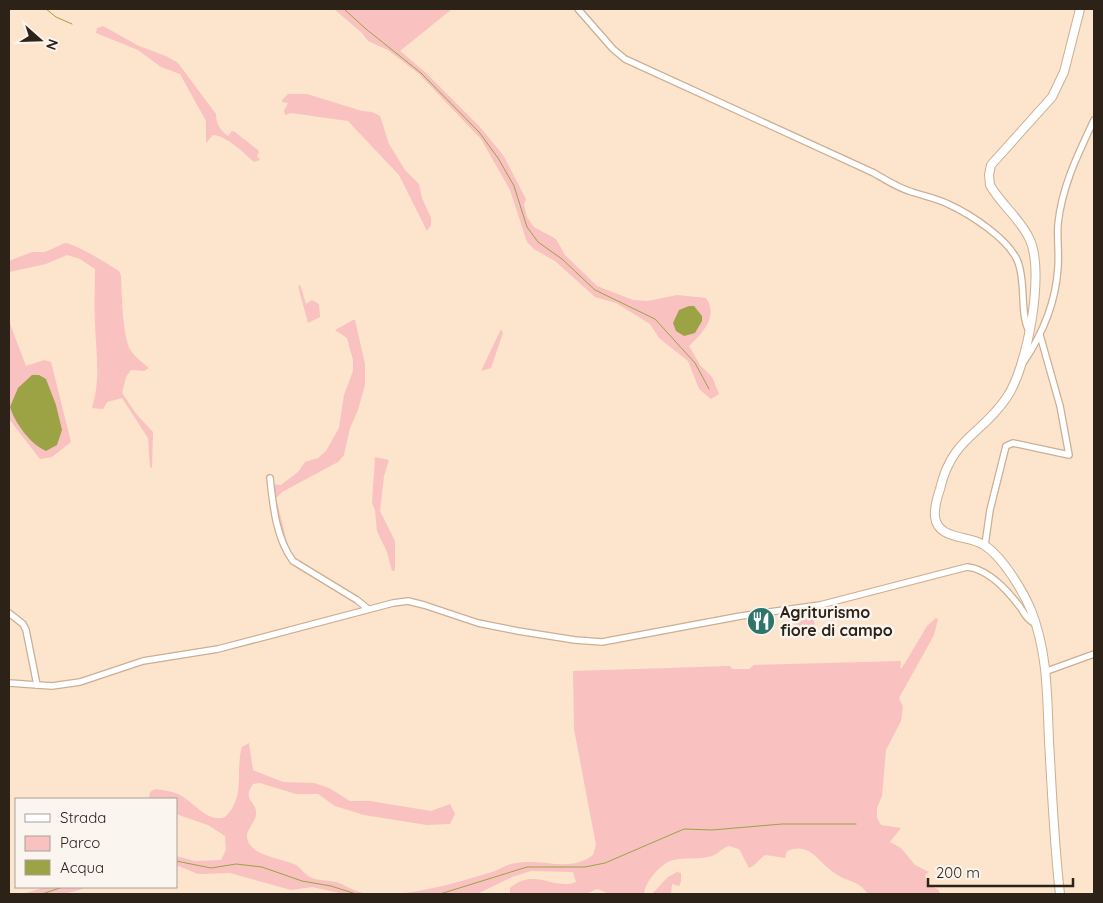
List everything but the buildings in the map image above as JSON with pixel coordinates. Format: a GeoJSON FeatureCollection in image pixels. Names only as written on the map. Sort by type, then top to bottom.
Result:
{"type":"FeatureCollection","features":[{"type":"Feature","properties":{"kind":"street"},"geometry":{"type":"LineString","coordinates":[[578,9],[625,60],[874,173],[898,187],[948,204],[996,236],[1010,248],[1018,262],[1022,278],[1028,330]]}},
{"type":"Feature","properties":{"kind":"street"},"geometry":{"type":"LineString","coordinates":[[1020,368],[1036,281],[1031,241],[1021,225],[996,195],[990,185],[988,175],[996,157],[1052,97],[1060,85],[1080,9]]}},
{"type":"Feature","properties":{"kind":"street"},"geometry":{"type":"LineString","coordinates":[[1060,894],[1054,835],[1047,671],[1036,624],[1022,592],[1000,560],[985,546],[944,532],[937,526],[935,515],[937,498],[949,460],[958,446],[993,414],[1007,398],[1020,368],[1040,335],[1058,278],[1058,224],[1068,176],[1094,120]]}},
{"type":"Feature","properties":{"kind":"street"},"geometry":{"type":"LineString","coordinates":[[985,546],[990,510],[1006,446],[1013,443],[1069,455],[1060,406],[1040,335]]}},
{"type":"Feature","properties":{"kind":"street"},"geometry":{"type":"LineString","coordinates":[[270,478],[280,532],[286,551],[293,561],[357,600],[368,609]]}},
{"type":"Feature","properties":{"kind":"street"},"geometry":{"type":"LineString","coordinates":[[9,683],[52,686],[80,682],[143,661],[218,649],[368,609],[408,601],[478,624],[575,640],[602,642],[731,618],[820,605],[967,567],[975,568],[995,581],[1010,594],[1026,618],[1036,624]]}},
{"type":"Feature","properties":{"kind":"street"},"geometry":{"type":"LineString","coordinates":[[9,613],[26,630],[37,685]]}},
{"type":"Feature","properties":{"kind":"street"},"geometry":{"type":"LineString","coordinates":[[1047,671],[1094,654]]}},
{"type":"Feature","properties":{"kind":"green space"},"geometry":{"type":"Polygon","coordinates":[[[334,9],[452,9],[400,51],[424,71],[480,127],[503,155],[526,199],[524,204],[527,217],[534,227],[556,239],[565,255],[597,286],[633,300],[648,301],[677,295],[706,298],[710,305],[710,318],[704,330],[689,346],[700,365],[712,377],[719,394],[711,399],[699,389],[688,361],[659,338],[650,324],[616,303],[595,297],[555,261],[534,249],[527,242],[510,190],[481,139],[419,74],[388,50],[368,41],[362,33],[334,9]]]}},
{"type":"Feature","properties":{"kind":"green space"},"geometry":{"type":"Polygon","coordinates":[[[103,26],[139,46],[166,56],[178,63],[216,114],[221,129],[228,136],[232,131],[235,132],[258,150],[257,156],[260,160],[254,162],[235,145],[218,136],[213,135],[206,143],[206,121],[180,74],[161,67],[138,50],[96,33],[97,28],[103,26]]]}},
{"type":"Feature","properties":{"kind":"green space"},"geometry":{"type":"Polygon","coordinates":[[[288,94],[307,94],[362,111],[372,112],[380,116],[389,144],[405,170],[419,184],[422,198],[431,218],[431,225],[427,231],[399,175],[348,121],[291,113],[285,115],[284,111],[288,103],[282,102],[282,100],[288,94]]]}},
{"type":"Feature","properties":{"kind":"green space"},"geometry":{"type":"Polygon","coordinates":[[[65,243],[100,259],[119,271],[121,276],[123,315],[128,344],[133,354],[149,368],[144,371],[131,370],[126,377],[122,393],[137,415],[153,432],[152,468],[150,467],[148,438],[122,398],[107,402],[103,409],[92,408],[97,376],[95,269],[80,259],[67,255],[46,264],[9,272],[9,261],[32,252],[45,252],[65,243]]]}},
{"type":"Feature","properties":{"kind":"green space"},"geometry":{"type":"Polygon","coordinates":[[[300,285],[306,304],[312,300],[319,304],[320,317],[308,323],[298,286],[300,285]]]}},
{"type":"Feature","properties":{"kind":"green space"},"geometry":{"type":"Polygon","coordinates":[[[355,320],[365,364],[365,385],[358,410],[350,428],[344,455],[338,462],[282,492],[276,498],[289,550],[282,535],[272,484],[281,485],[298,472],[305,462],[318,458],[326,451],[339,428],[344,395],[353,371],[353,360],[347,338],[335,330],[355,320]]]}},
{"type":"Feature","properties":{"kind":"green space"},"geometry":{"type":"Polygon","coordinates":[[[9,321],[26,366],[44,360],[51,362],[71,442],[52,457],[40,459],[9,419],[9,321]]]}},
{"type":"Feature","properties":{"kind":"green space"},"geometry":{"type":"Polygon","coordinates":[[[501,329],[503,333],[491,368],[481,371],[501,329]]]}},
{"type":"Feature","properties":{"kind":"green space"},"geometry":{"type":"Polygon","coordinates":[[[375,457],[389,460],[384,476],[380,511],[395,541],[395,570],[392,571],[387,552],[377,531],[375,510],[372,503],[375,457]]]}},
{"type":"Feature","properties":{"kind":"green space"},"geometry":{"type":"Polygon","coordinates":[[[814,617],[815,637],[795,638],[793,618],[814,617]]]}},
{"type":"Feature","properties":{"kind":"green space"},"geometry":{"type":"Polygon","coordinates":[[[936,618],[938,619],[934,635],[899,698],[903,707],[901,721],[886,750],[882,796],[877,808],[877,818],[881,825],[901,828],[890,842],[901,848],[915,865],[929,872],[925,875],[927,885],[938,889],[940,894],[868,894],[856,883],[836,874],[814,855],[802,849],[787,851],[785,858],[766,855],[749,868],[739,849],[729,846],[712,856],[678,859],[668,862],[658,869],[650,879],[644,894],[610,894],[597,889],[586,894],[510,894],[510,888],[528,879],[560,884],[576,882],[573,872],[531,871],[512,877],[477,894],[397,894],[447,885],[513,864],[526,862],[575,863],[593,855],[596,845],[574,729],[573,671],[730,666],[732,669],[749,669],[754,665],[901,661],[900,668],[902,668],[927,626],[936,618]]]}},
{"type":"Feature","properties":{"kind":"green space"},"geometry":{"type":"Polygon","coordinates":[[[249,743],[253,770],[283,782],[314,783],[329,788],[350,801],[370,801],[431,811],[450,804],[455,814],[450,824],[427,825],[364,815],[335,806],[318,794],[296,794],[260,783],[253,784],[249,798],[255,807],[256,815],[247,835],[248,842],[252,848],[296,865],[310,877],[336,882],[361,892],[377,894],[344,894],[312,887],[291,890],[230,873],[198,874],[178,866],[178,857],[195,861],[221,860],[226,850],[225,836],[208,825],[178,815],[178,798],[149,798],[150,792],[155,789],[175,793],[212,817],[225,817],[236,801],[242,747],[249,743]]]}},
{"type":"Feature","properties":{"kind":"green space"},"geometry":{"type":"Polygon","coordinates":[[[677,872],[681,873],[681,882],[679,886],[672,884],[671,894],[652,894],[668,877],[677,872]]]}},
{"type":"Feature","properties":{"kind":"green space"},"geometry":{"type":"Polygon","coordinates":[[[42,888],[84,888],[63,894],[23,894],[42,888]]]}},
{"type":"Feature","properties":{"kind":"water"},"geometry":{"type":"Polygon","coordinates":[[[694,306],[702,316],[702,321],[695,333],[684,336],[676,331],[673,323],[679,310],[694,306]]]}},
{"type":"Feature","properties":{"kind":"water"},"geometry":{"type":"Polygon","coordinates":[[[32,375],[39,375],[46,379],[56,405],[62,430],[57,445],[46,451],[34,443],[24,432],[15,420],[10,407],[18,388],[32,375]]]}},
{"type":"Feature","properties":{"kind":"waterway"},"geometry":{"type":"LineString","coordinates":[[46,9],[56,17],[72,24]]}},
{"type":"Feature","properties":{"kind":"waterway"},"geometry":{"type":"LineString","coordinates":[[344,9],[421,73],[479,132],[498,158],[514,186],[527,227],[538,242],[562,259],[595,290],[655,319],[695,363],[709,389]]}},
{"type":"Feature","properties":{"kind":"waterway"},"geometry":{"type":"LineString","coordinates":[[440,894],[527,867],[585,867],[605,863],[684,829],[712,830],[782,824],[856,824]]}},
{"type":"Feature","properties":{"kind":"waterway"},"geometry":{"type":"LineString","coordinates":[[178,861],[211,868],[236,864],[262,867],[302,881],[331,886],[356,894]]}},
{"type":"Feature","properties":{"kind":"waterway"},"geometry":{"type":"LineString","coordinates":[[42,894],[60,888]]}},
{"type":"Feature","properties":{"kind":"place","name":"Agriturismo fiore di campo"},"geometry":{"type":"Point","coordinates":[761,621]}}]}
